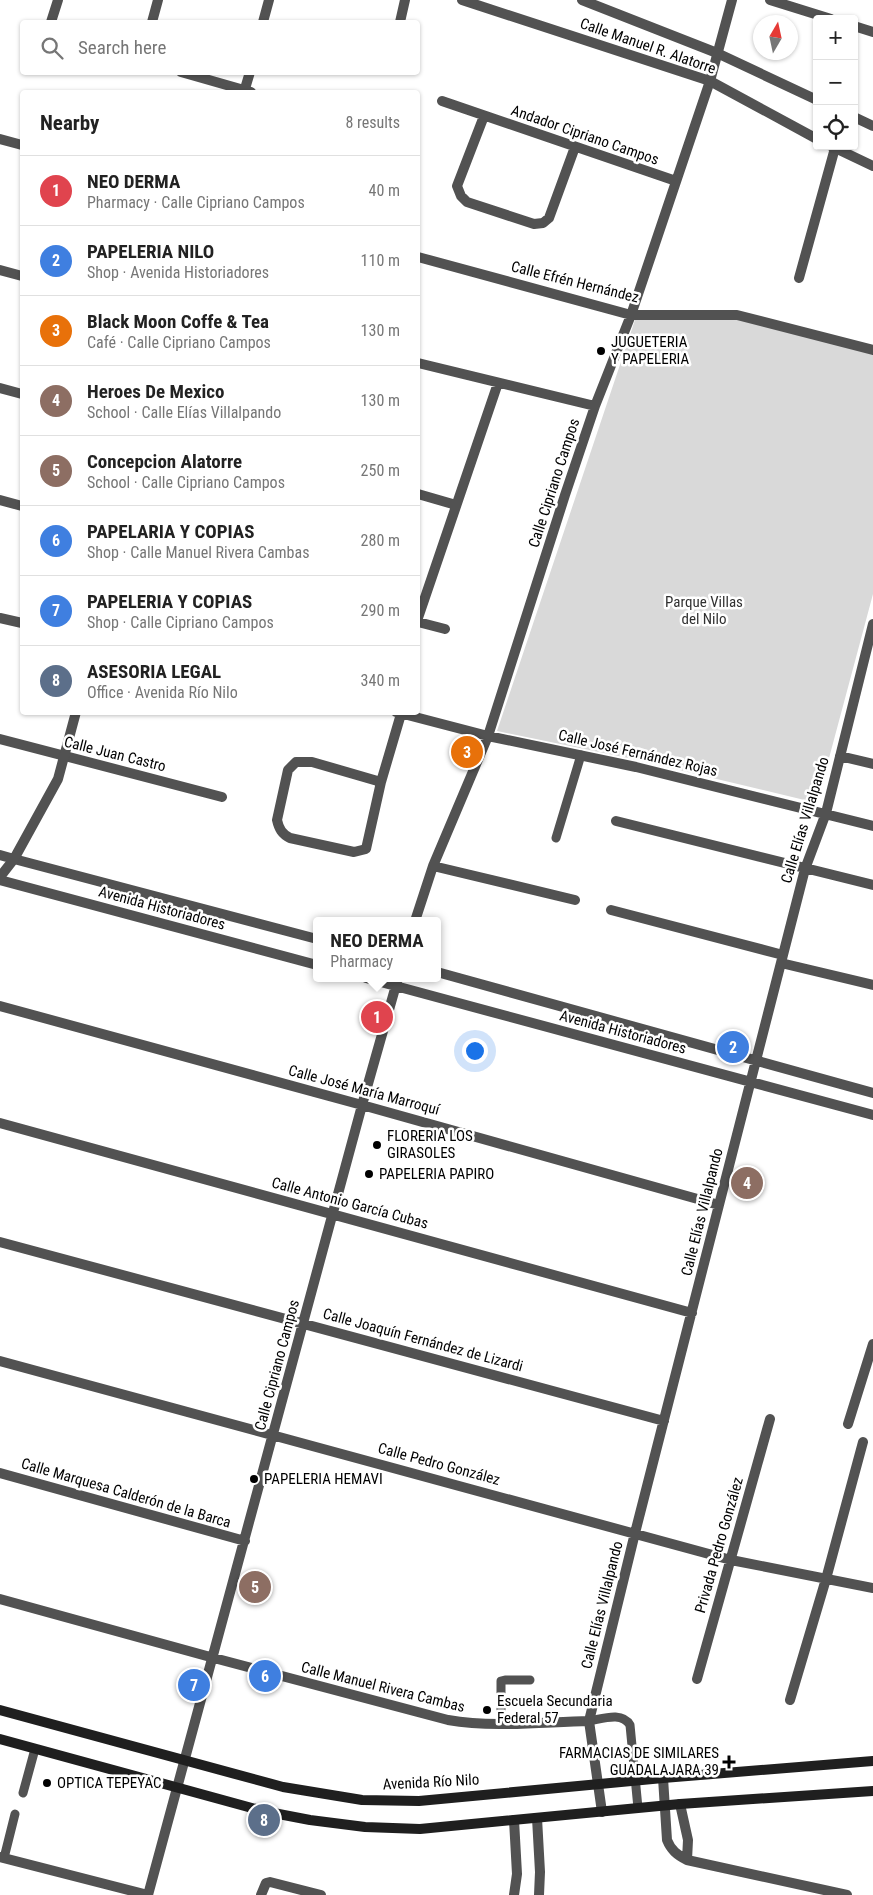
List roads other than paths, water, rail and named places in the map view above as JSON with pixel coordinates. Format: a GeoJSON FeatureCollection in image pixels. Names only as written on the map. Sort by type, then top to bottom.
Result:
{"type":"FeatureCollection","features":[{"type":"Feature","properties":{"kind":"main road","name":"Avenida Río Nilo"},"geometry":{"type":"LineString","coordinates":[[0,1710],[284,1786],[362,1800],[419,1801],[635,1780],[873,1761]]}},
{"type":"Feature","properties":{"kind":"main road"},"geometry":{"type":"LineString","coordinates":[[0,1739],[264,1811],[336,1824],[420,1829],[680,1804],[873,1791]]}},
{"type":"Feature","properties":{"kind":"street"},"geometry":{"type":"LineString","coordinates":[[52,20],[58,0]]}},
{"type":"Feature","properties":{"kind":"street"},"geometry":{"type":"LineString","coordinates":[[153,20],[158,0]]}},
{"type":"Feature","properties":{"kind":"street"},"geometry":{"type":"LineString","coordinates":[[264,20],[269,0]]}},
{"type":"Feature","properties":{"kind":"street"},"geometry":{"type":"LineString","coordinates":[[400,20],[405,0]]}},
{"type":"Feature","properties":{"kind":"street","name":"Calle Manuel R. Alatorre"},"geometry":{"type":"LineString","coordinates":[[462,0],[710,81],[813,137]]}},
{"type":"Feature","properties":{"kind":"street","name":"Calle Manuel R. Alatorre"},"geometry":{"type":"LineString","coordinates":[[582,0],[717,53],[813,98]]}},
{"type":"Feature","properties":{"kind":"street","name":"Calle Cipriano Campos"},"geometry":{"type":"LineString","coordinates":[[416,917],[434,866],[488,736],[595,406],[631,315],[710,81],[732,0]]}},
{"type":"Feature","properties":{"kind":"street"},"geometry":{"type":"LineString","coordinates":[[770,0],[818,15]]}},
{"type":"Feature","properties":{"kind":"street"},"geometry":{"type":"LineString","coordinates":[[858,27],[873,32]]}},
{"type":"Feature","properties":{"kind":"street"},"geometry":{"type":"LineString","coordinates":[[192,75],[240,90]]}},
{"type":"Feature","properties":{"kind":"street"},"geometry":{"type":"LineString","coordinates":[[247,90],[250,75]]}},
{"type":"Feature","properties":{"kind":"street","name":"Andador Cipriano Campos"},"geometry":{"type":"LineString","coordinates":[[442,101],[676,181]]}},
{"type":"Feature","properties":{"kind":"street"},"geometry":{"type":"LineString","coordinates":[[484,116],[457,186],[461,196],[468,202],[534,224],[543,223],[549,218],[575,147]]}},
{"type":"Feature","properties":{"kind":"street"},"geometry":{"type":"LineString","coordinates":[[858,119],[873,126]]}},
{"type":"Feature","properties":{"kind":"street"},"geometry":{"type":"LineString","coordinates":[[0,139],[20,144]]}},
{"type":"Feature","properties":{"kind":"street"},"geometry":{"type":"LineString","coordinates":[[799,278],[832,150]]}},
{"type":"Feature","properties":{"kind":"street"},"geometry":{"type":"LineString","coordinates":[[839,150],[873,166]]}},
{"type":"Feature","properties":{"kind":"street","name":"Calle Efrén Hernández"},"geometry":{"type":"LineString","coordinates":[[420,258],[631,315],[736,315],[873,350]]}},
{"type":"Feature","properties":{"kind":"street"},"geometry":{"type":"LineString","coordinates":[[0,270],[20,275]]}},
{"type":"Feature","properties":{"kind":"street"},"geometry":{"type":"LineString","coordinates":[[420,364],[595,406]]}},
{"type":"Feature","properties":{"kind":"street"},"geometry":{"type":"LineString","coordinates":[[420,612],[498,383]]}},
{"type":"Feature","properties":{"kind":"street"},"geometry":{"type":"LineString","coordinates":[[0,388],[20,393]]}},
{"type":"Feature","properties":{"kind":"street"},"geometry":{"type":"LineString","coordinates":[[420,495],[456,505]]}},
{"type":"Feature","properties":{"kind":"street"},"geometry":{"type":"LineString","coordinates":[[0,500],[20,505]]}},
{"type":"Feature","properties":{"kind":"street"},"geometry":{"type":"LineString","coordinates":[[0,618],[20,623]]}},
{"type":"Feature","properties":{"kind":"street"},"geometry":{"type":"LineString","coordinates":[[420,623],[445,630]]}},
{"type":"Feature","properties":{"kind":"street","name":"Calle Elías Villalpando"},"geometry":{"type":"LineString","coordinates":[[602,1812],[589,1721],[635,1533],[805,869],[826,813],[840,756],[869,659],[873,624]]}},
{"type":"Feature","properties":{"kind":"street"},"geometry":{"type":"LineString","coordinates":[[0,879],[14,859],[58,779],[75,715]]}},
{"type":"Feature","properties":{"kind":"street"},"geometry":{"type":"LineString","coordinates":[[381,782],[312,762],[296,762],[288,770],[278,826],[281,832],[290,838],[354,852],[366,848],[398,715]]}},
{"type":"Feature","properties":{"kind":"street","name":"Calle José Fernández Rojas"},"geometry":{"type":"LineString","coordinates":[[407,715],[488,736],[636,767],[873,826]]}},
{"type":"Feature","properties":{"kind":"street","name":"Calle Juan Castro"},"geometry":{"type":"LineString","coordinates":[[0,739],[222,797]]}},
{"type":"Feature","properties":{"kind":"street"},"geometry":{"type":"LineString","coordinates":[[840,756],[873,764]]}},
{"type":"Feature","properties":{"kind":"street"},"geometry":{"type":"LineString","coordinates":[[616,821],[873,885]]}},
{"type":"Feature","properties":{"kind":"street","name":"Avenida Historiadores"},"geometry":{"type":"LineString","coordinates":[[0,855],[313,938]]}},
{"type":"Feature","properties":{"kind":"street"},"geometry":{"type":"LineString","coordinates":[[434,866],[575,900]]}},
{"type":"Feature","properties":{"kind":"street","name":"Avenida Historiadores"},"geometry":{"type":"LineString","coordinates":[[0,879],[313,964]]}},
{"type":"Feature","properties":{"kind":"street"},"geometry":{"type":"LineString","coordinates":[[611,910],[873,985]]}},
{"type":"Feature","properties":{"kind":"street","name":"Avenida Historiadores"},"geometry":{"type":"LineString","coordinates":[[441,973],[873,1093]]}},
{"type":"Feature","properties":{"kind":"street","name":"Calle Cipriano Campos"},"geometry":{"type":"LineString","coordinates":[[148,1895],[397,982]]}},
{"type":"Feature","properties":{"kind":"street","name":"Avenida Historiadores"},"geometry":{"type":"LineString","coordinates":[[397,982],[873,1115]]}},
{"type":"Feature","properties":{"kind":"street","name":"Calle José María Marroquí"},"geometry":{"type":"LineString","coordinates":[[0,1006],[719,1204]]}},
{"type":"Feature","properties":{"kind":"street","name":"Calle Antonio García Cubas"},"geometry":{"type":"LineString","coordinates":[[0,1123],[692,1312]]}},
{"type":"Feature","properties":{"kind":"street","name":"Calle Joaquín Fernández de Lizardi"},"geometry":{"type":"LineString","coordinates":[[0,1242],[664,1421]]}},
{"type":"Feature","properties":{"kind":"street"},"geometry":{"type":"LineString","coordinates":[[848,1424],[873,1344]]}},
{"type":"Feature","properties":{"kind":"street","name":"Calle Pedro González"},"geometry":{"type":"LineString","coordinates":[[0,1361],[731,1560],[873,1588]]}},
{"type":"Feature","properties":{"kind":"street","name":"Privada Pedro González"},"geometry":{"type":"LineString","coordinates":[[697,1679],[770,1419]]}},
{"type":"Feature","properties":{"kind":"street"},"geometry":{"type":"LineString","coordinates":[[790,1700],[826,1579],[863,1442]]}},
{"type":"Feature","properties":{"kind":"street","name":"Calle Marquesa Calderón de la Barca"},"geometry":{"type":"LineString","coordinates":[[0,1473],[245,1541]]}},
{"type":"Feature","properties":{"kind":"street","name":"Calle Manuel Rivera Cambas"},"geometry":{"type":"LineString","coordinates":[[0,1599],[448,1720],[468,1724],[589,1721]]}},
{"type":"Feature","properties":{"kind":"street"},"geometry":{"type":"LineString","coordinates":[[663,1778],[667,1840],[671,1849],[678,1856],[687,1860],[848,1895]]}},
{"type":"Feature","properties":{"kind":"street"},"geometry":{"type":"LineString","coordinates":[[680,1804],[688,1840],[687,1860]]}},
{"type":"Feature","properties":{"kind":"street"},"geometry":{"type":"LineString","coordinates":[[537,1818],[540,1872],[539,1895]]}},
{"type":"Feature","properties":{"kind":"street"},"geometry":{"type":"LineString","coordinates":[[514,1820],[516,1874],[514,1895]]}},
{"type":"Feature","properties":{"kind":"street"},"geometry":{"type":"LineString","coordinates":[[2,1857],[148,1895]]}},
{"type":"Feature","properties":{"kind":"street"},"geometry":{"type":"LineString","coordinates":[[261,1895],[266,1882],[274,1882],[321,1895]]}},
{"type":"Feature","properties":{"kind":"lane"},"geometry":{"type":"LineString","coordinates":[[556,838],[581,755]]}},
{"type":"Feature","properties":{"kind":"lane"},"geometry":{"type":"LineString","coordinates":[[501,1724],[501,1681],[530,1680]]}},
{"type":"Feature","properties":{"kind":"lane"},"geometry":{"type":"LineString","coordinates":[[589,1721],[617,1716],[628,1721],[630,1725],[638,1808]]}},
{"type":"Feature","properties":{"kind":"lane"},"geometry":{"type":"LineString","coordinates":[[23,1793],[35,1748]]}},
{"type":"Feature","properties":{"kind":"lane"},"geometry":{"type":"LineString","coordinates":[[2,1857],[15,1814]]}},
{"type":"Feature","properties":{"kind":"place","name":"JUGUETERIA Y PAPELERIA"},"geometry":{"type":"Point","coordinates":[601,351]}},
{"type":"Feature","properties":{"kind":"place","name":"Black Moon Coffe & Tea"},"geometry":{"type":"Point","coordinates":[467,752]}},
{"type":"Feature","properties":{"kind":"place","name":"NEO DERMA"},"geometry":{"type":"Point","coordinates":[377,1017]}},
{"type":"Feature","properties":{"kind":"place","name":"PAPELERIA NILO"},"geometry":{"type":"Point","coordinates":[733,1047]}},
{"type":"Feature","properties":{"kind":"place","name":"FLORERIA LOS GIRASOLES"},"geometry":{"type":"Point","coordinates":[377,1145]}},
{"type":"Feature","properties":{"kind":"place","name":"PAPELERIA PAPIRO"},"geometry":{"type":"Point","coordinates":[369,1174]}},
{"type":"Feature","properties":{"kind":"place","name":"Heroes De Mexico"},"geometry":{"type":"Point","coordinates":[747,1183]}},
{"type":"Feature","properties":{"kind":"place","name":"PAPELERIA HEMAVI"},"geometry":{"type":"Point","coordinates":[254,1479]}},
{"type":"Feature","properties":{"kind":"place","name":"Concepcion Alatorre"},"geometry":{"type":"Point","coordinates":[255,1587]}},
{"type":"Feature","properties":{"kind":"place","name":"PAPELARIA Y COPIAS"},"geometry":{"type":"Point","coordinates":[265,1676]}},
{"type":"Feature","properties":{"kind":"place","name":"PAPELERIA Y COPIAS"},"geometry":{"type":"Point","coordinates":[194,1685]}},
{"type":"Feature","properties":{"kind":"place","name":"Escuela Secundaria Federal 57"},"geometry":{"type":"Point","coordinates":[487,1710]}},
{"type":"Feature","properties":{"kind":"place","name":"FARMACIAS DE SIMILARES GUADALAJARA 39"},"geometry":{"type":"Point","coordinates":[729,1762]}},
{"type":"Feature","properties":{"kind":"place","name":"OPTICA TEPEYAC"},"geometry":{"type":"Point","coordinates":[47,1783]}},
{"type":"Feature","properties":{"kind":"place","name":"ASESORIA LEGAL"},"geometry":{"type":"Point","coordinates":[264,1820]}},
{"type":"Feature","properties":{"kind":"park label","name":"Parque Villas del Nilo"},"geometry":{"type":"Point","coordinates":[704,610]}}]}
